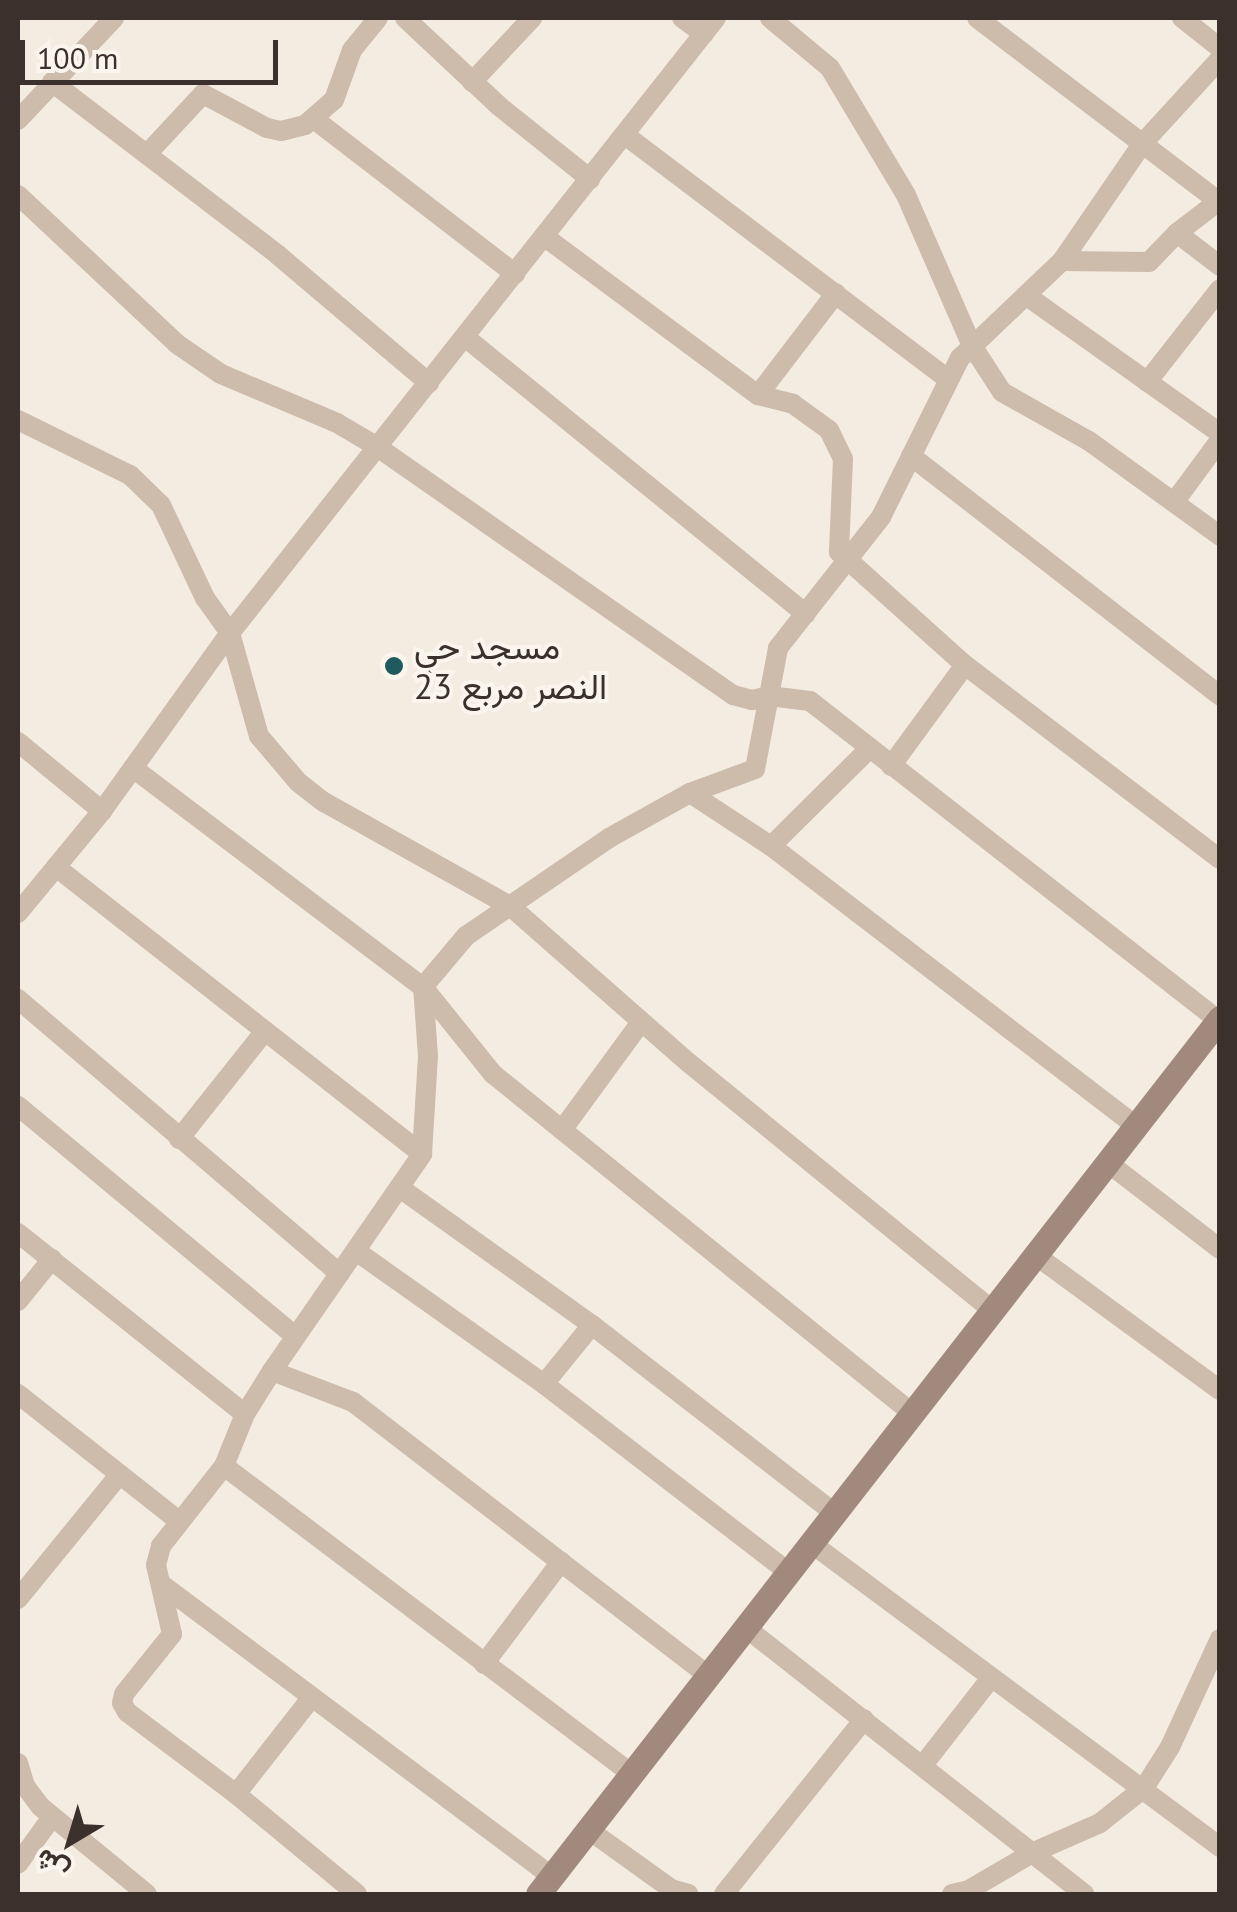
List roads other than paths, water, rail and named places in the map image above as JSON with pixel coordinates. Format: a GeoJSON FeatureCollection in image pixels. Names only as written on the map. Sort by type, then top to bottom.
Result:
{"type":"FeatureCollection","features":[{"type":"Feature","properties":{"kind":"main road"},"geometry":{"type":"LineString","coordinates":[[545,1886],[1219,1019]]}},
{"type":"Feature","properties":{"kind":"street"},"geometry":{"type":"LineString","coordinates":[[147,154],[203,94],[267,128],[297,129],[340,92],[352,50],[378,18]]}},
{"type":"Feature","properties":{"kind":"street"},"geometry":{"type":"LineString","coordinates":[[405,18],[472,82],[590,179]]}},
{"type":"Feature","properties":{"kind":"street"},"geometry":{"type":"LineString","coordinates":[[472,82],[532,18]]}},
{"type":"Feature","properties":{"kind":"street"},"geometry":{"type":"LineString","coordinates":[[19,908],[102,811],[230,633],[710,26],[682,18]]}},
{"type":"Feature","properties":{"kind":"street"},"geometry":{"type":"LineString","coordinates":[[770,18],[830,68],[906,195],[971,344],[1011,401],[1088,441],[1220,536]]}},
{"type":"Feature","properties":{"kind":"street"},"geometry":{"type":"LineString","coordinates":[[977,18],[1219,201],[1177,233],[1150,262],[1062,261]]}},
{"type":"Feature","properties":{"kind":"street"},"geometry":{"type":"LineString","coordinates":[[1182,18],[1220,48]]}},
{"type":"Feature","properties":{"kind":"street"},"geometry":{"type":"LineString","coordinates":[[18,120],[106,20]]}},
{"type":"Feature","properties":{"kind":"street"},"geometry":{"type":"LineString","coordinates":[[357,1894],[124,1708],[124,1694],[172,1634],[157,1556],[224,1466],[245,1414],[272,1371],[422,1154],[428,1056],[423,987],[453,948],[609,838],[690,793],[755,769],[778,648],[880,517],[948,379],[971,344],[1062,261],[1142,144],[1220,60]]}},
{"type":"Feature","properties":{"kind":"street"},"geometry":{"type":"LineString","coordinates":[[52,82],[278,254],[428,383]]}},
{"type":"Feature","properties":{"kind":"street"},"geometry":{"type":"LineString","coordinates":[[314,118],[515,274]]}},
{"type":"Feature","properties":{"kind":"street"},"geometry":{"type":"LineString","coordinates":[[625,136],[948,379]]}},
{"type":"Feature","properties":{"kind":"street"},"geometry":{"type":"LineString","coordinates":[[18,196],[176,344],[233,380],[337,423],[376,446],[733,695],[752,700],[769,696],[808,700],[1219,1019]]}},
{"type":"Feature","properties":{"kind":"street"},"geometry":{"type":"LineString","coordinates":[[1177,233],[1220,266]]}},
{"type":"Feature","properties":{"kind":"street"},"geometry":{"type":"LineString","coordinates":[[545,237],[758,396],[793,404],[818,420],[836,440],[844,459],[838,547],[847,564],[966,665],[1220,859]]}},
{"type":"Feature","properties":{"kind":"street"},"geometry":{"type":"LineString","coordinates":[[1146,382],[1220,288]]}},
{"type":"Feature","properties":{"kind":"street"},"geometry":{"type":"LineString","coordinates":[[758,396],[836,293]]}},
{"type":"Feature","properties":{"kind":"street"},"geometry":{"type":"LineString","coordinates":[[1026,296],[1220,437],[1175,502]]}},
{"type":"Feature","properties":{"kind":"street"},"geometry":{"type":"LineString","coordinates":[[465,337],[806,614]]}},
{"type":"Feature","properties":{"kind":"street"},"geometry":{"type":"LineString","coordinates":[[18,420],[103,460],[148,491],[170,517],[205,598],[230,633],[259,736],[298,782],[324,802],[510,906],[641,1022],[992,1310]]}},
{"type":"Feature","properties":{"kind":"street"},"geometry":{"type":"LineString","coordinates":[[912,456],[1220,696]]}},
{"type":"Feature","properties":{"kind":"street"},"geometry":{"type":"LineString","coordinates":[[891,766],[966,665]]}},
{"type":"Feature","properties":{"kind":"street"},"geometry":{"type":"LineString","coordinates":[[18,742],[102,811]]}},
{"type":"Feature","properties":{"kind":"street"},"geometry":{"type":"LineString","coordinates":[[771,846],[869,750]]}},
{"type":"Feature","properties":{"kind":"street"},"geometry":{"type":"LineString","coordinates":[[133,768],[423,987],[493,1074],[912,1413]]}},
{"type":"Feature","properties":{"kind":"street"},"geometry":{"type":"LineString","coordinates":[[690,793],[771,846],[1136,1126]]}},
{"type":"Feature","properties":{"kind":"street"},"geometry":{"type":"LineString","coordinates":[[56,868],[422,1154]]}},
{"type":"Feature","properties":{"kind":"street"},"geometry":{"type":"LineString","coordinates":[[18,999],[340,1274]]}},
{"type":"Feature","properties":{"kind":"street"},"geometry":{"type":"LineString","coordinates":[[562,1130],[641,1022]]}},
{"type":"Feature","properties":{"kind":"street"},"geometry":{"type":"LineString","coordinates":[[179,1140],[265,1031]]}},
{"type":"Feature","properties":{"kind":"street"},"geometry":{"type":"LineString","coordinates":[[18,1106],[296,1336]]}},
{"type":"Feature","properties":{"kind":"street"},"geometry":{"type":"LineString","coordinates":[[1107,1162],[1220,1249]]}},
{"type":"Feature","properties":{"kind":"street"},"geometry":{"type":"LineString","coordinates":[[400,1188],[592,1324],[834,1512]]}},
{"type":"Feature","properties":{"kind":"street"},"geometry":{"type":"LineString","coordinates":[[18,1233],[245,1414]]}},
{"type":"Feature","properties":{"kind":"street"},"geometry":{"type":"LineString","coordinates":[[356,1251],[544,1384],[788,1572]]}},
{"type":"Feature","properties":{"kind":"street"},"geometry":{"type":"LineString","coordinates":[[1034,1254],[1220,1390]]}},
{"type":"Feature","properties":{"kind":"street"},"geometry":{"type":"LineString","coordinates":[[18,1301],[52,1259]]}},
{"type":"Feature","properties":{"kind":"street"},"geometry":{"type":"LineString","coordinates":[[544,1384],[592,1324]]}},
{"type":"Feature","properties":{"kind":"street"},"geometry":{"type":"LineString","coordinates":[[272,1371],[353,1402],[709,1676]]}},
{"type":"Feature","properties":{"kind":"street"},"geometry":{"type":"LineString","coordinates":[[18,1424],[25,1400],[180,1522]]}},
{"type":"Feature","properties":{"kind":"street"},"geometry":{"type":"LineString","coordinates":[[224,1466],[632,1774]]}},
{"type":"Feature","properties":{"kind":"street"},"geometry":{"type":"LineString","coordinates":[[18,1599],[120,1474]]}},
{"type":"Feature","properties":{"kind":"street"},"geometry":{"type":"LineString","coordinates":[[811,1542],[1220,1847]]}},
{"type":"Feature","properties":{"kind":"street"},"geometry":{"type":"LineString","coordinates":[[484,1664],[561,1562]]}},
{"type":"Feature","properties":{"kind":"street"},"geometry":{"type":"LineString","coordinates":[[18,1564],[35,1578]]}},
{"type":"Feature","properties":{"kind":"street"},"geometry":{"type":"LineString","coordinates":[[161,1584],[312,1697],[545,1886]]}},
{"type":"Feature","properties":{"kind":"street"},"geometry":{"type":"LineString","coordinates":[[745,1627],[1084,1894]]}},
{"type":"Feature","properties":{"kind":"street"},"geometry":{"type":"LineString","coordinates":[[952,1894],[969,1890],[1034,1852],[1100,1823],[1144,1788],[1170,1747],[1220,1639]]}},
{"type":"Feature","properties":{"kind":"street"},"geometry":{"type":"LineString","coordinates":[[922,1765],[991,1678]]}},
{"type":"Feature","properties":{"kind":"street"},"geometry":{"type":"LineString","coordinates":[[236,1794],[312,1697]]}},
{"type":"Feature","properties":{"kind":"street"},"geometry":{"type":"LineString","coordinates":[[724,1894],[864,1719]]}},
{"type":"Feature","properties":{"kind":"street"},"geometry":{"type":"LineString","coordinates":[[18,1763],[31,1797],[147,1894]]}},
{"type":"Feature","properties":{"kind":"street"},"geometry":{"type":"LineString","coordinates":[[18,1864],[52,1816]]}},
{"type":"Feature","properties":{"kind":"street"},"geometry":{"type":"LineString","coordinates":[[589,1830],[671,1889],[688,1894]]}},
{"type":"Feature","properties":{"kind":"place","name":"مسجد حي النصر مربع 23"},"geometry":{"type":"Point","coordinates":[394,666]}}]}
